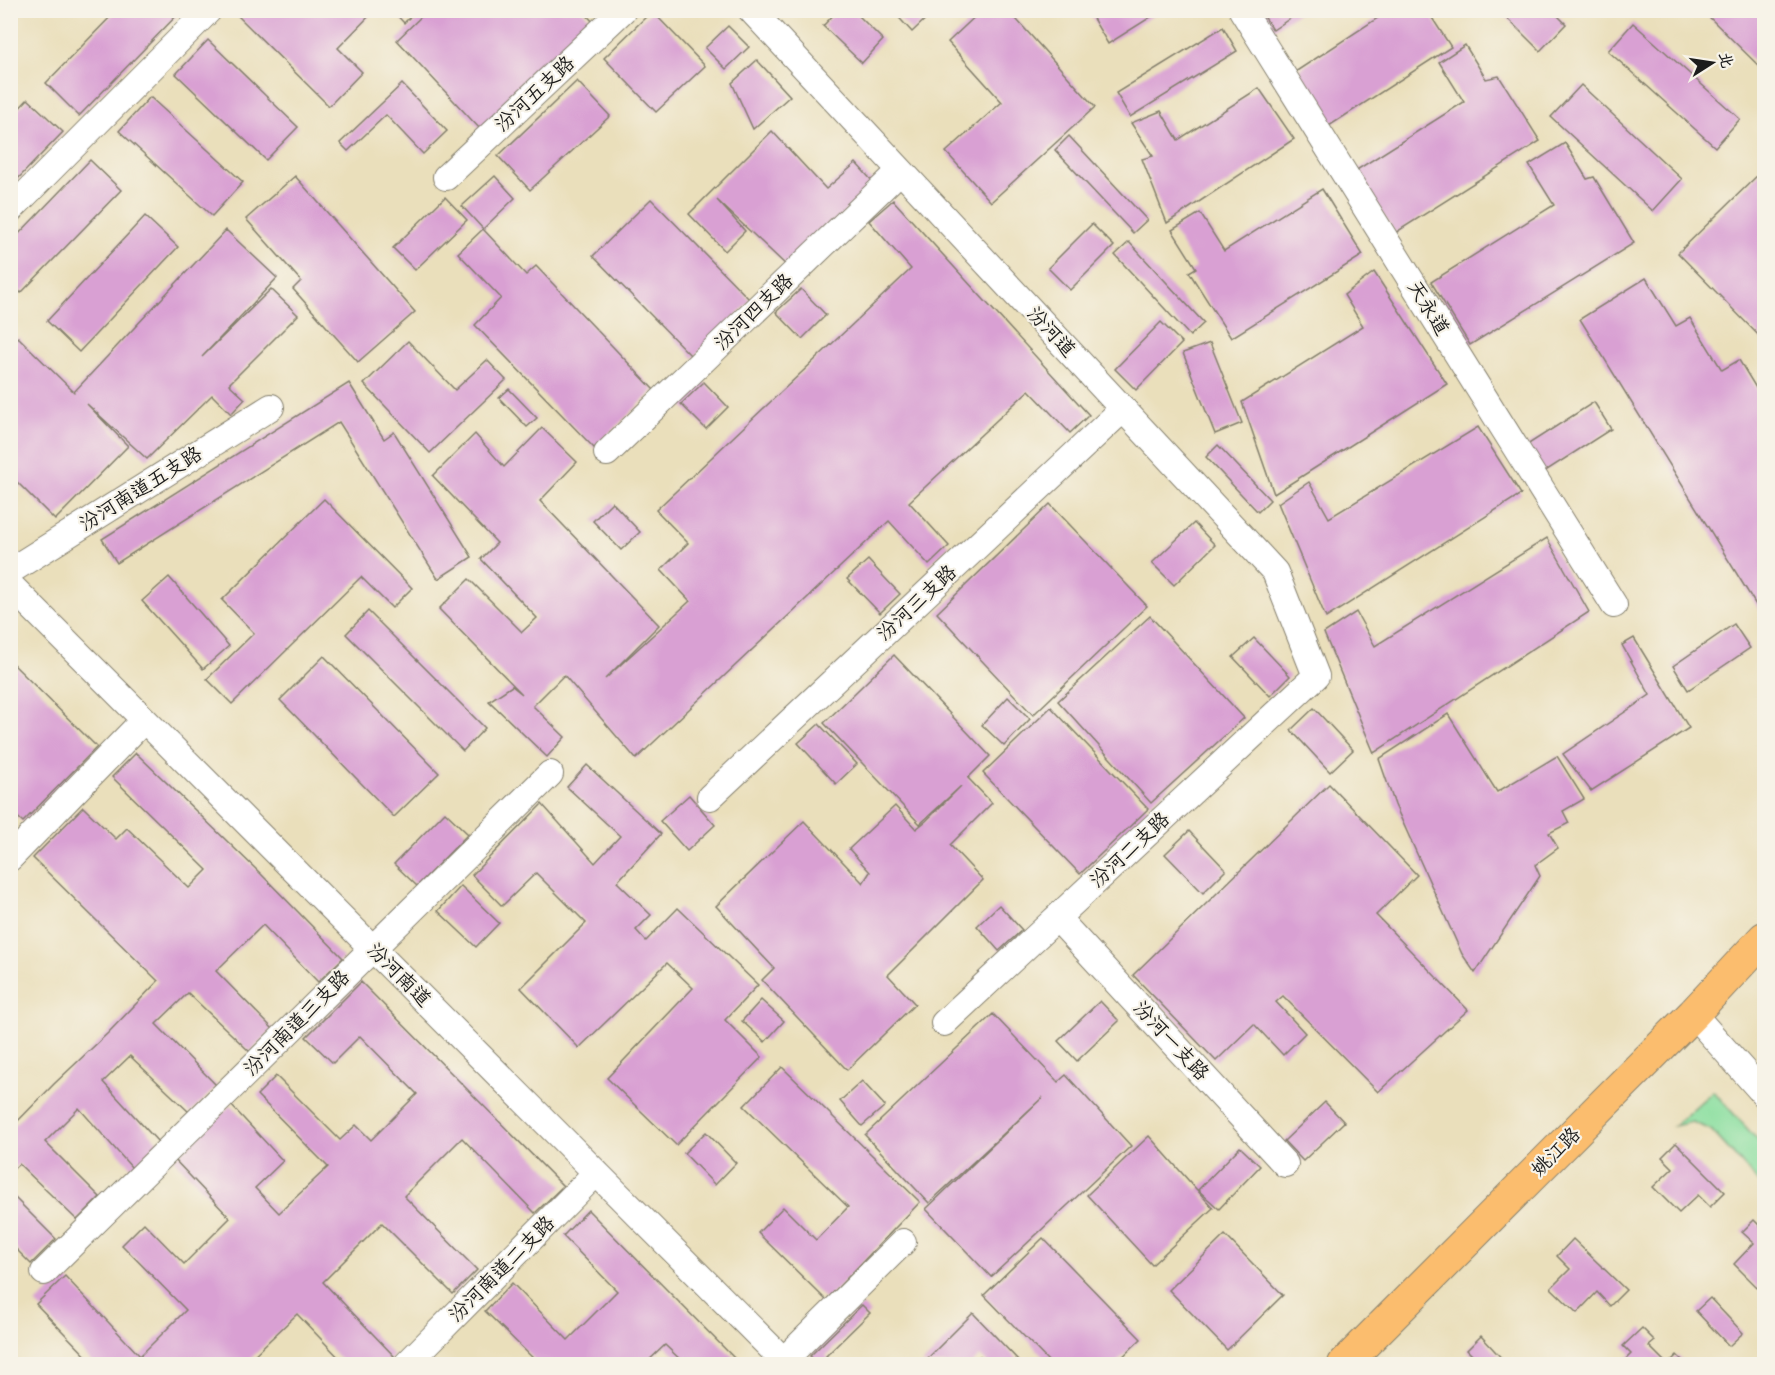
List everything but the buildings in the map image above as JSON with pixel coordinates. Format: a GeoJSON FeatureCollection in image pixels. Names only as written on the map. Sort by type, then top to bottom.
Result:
{"type":"FeatureCollection","features":[{"type":"Feature","properties":{"kind":"main road","name":"姚江路"},"geometry":{"type":"LineString","coordinates":[[1344,1365],[1693,1014],[1764,938]]}},
{"type":"Feature","properties":{"kind":"street","name":"汾河五支路"},"geometry":{"type":"LineString","coordinates":[[446,177],[623,10]]}},
{"type":"Feature","properties":{"kind":"street","name":"汾河道"},"geometry":{"type":"LineString","coordinates":[[751,10],[1275,572],[1316,676]]}},
{"type":"Feature","properties":{"kind":"street","name":"天永道"},"geometry":{"type":"LineString","coordinates":[[1242,10],[1614,605]]}},
{"type":"Feature","properties":{"kind":"street"},"geometry":{"type":"LineString","coordinates":[[10,210],[208,11]]}},
{"type":"Feature","properties":{"kind":"street","name":"汾河四支路"},"geometry":{"type":"LineString","coordinates":[[607,453],[900,171]]}},
{"type":"Feature","properties":{"kind":"street","name":"汾河南道五支路"},"geometry":{"type":"LineString","coordinates":[[10,571],[272,407]]}},
{"type":"Feature","properties":{"kind":"street","name":"汾河三支路"},"geometry":{"type":"LineString","coordinates":[[711,797],[1123,409]]}},
{"type":"Feature","properties":{"kind":"street","name":"汾河南道"},"geometry":{"type":"LineString","coordinates":[[10,585],[784,1363]]}},
{"type":"Feature","properties":{"kind":"street","name":"汾河二支路"},"geometry":{"type":"LineString","coordinates":[[944,1023],[1316,676]]}},
{"type":"Feature","properties":{"kind":"street"},"geometry":{"type":"LineString","coordinates":[[10,858],[144,720]]}},
{"type":"Feature","properties":{"kind":"street","name":"汾河南道三支路"},"geometry":{"type":"LineString","coordinates":[[44,1272],[550,774]]}},
{"type":"Feature","properties":{"kind":"street","name":"汾河一支路"},"geometry":{"type":"LineString","coordinates":[[1057,918],[1285,1164]]}},
{"type":"Feature","properties":{"kind":"street"},"geometry":{"type":"LineString","coordinates":[[1693,1014],[1764,1094]]}},
{"type":"Feature","properties":{"kind":"street","name":"汾河南道二支路"},"geometry":{"type":"LineString","coordinates":[[407,1365],[596,1173]]}},
{"type":"Feature","properties":{"kind":"street"},"geometry":{"type":"LineString","coordinates":[[784,1363],[903,1242]]}},
{"type":"Feature","properties":{"kind":"green space"},"geometry":{"type":"Polygon","coordinates":[[[1713,1091],[1764,1147],[1764,1188],[1711,1130],[1692,1122],[1674,1126],[1713,1091]]]}}]}
